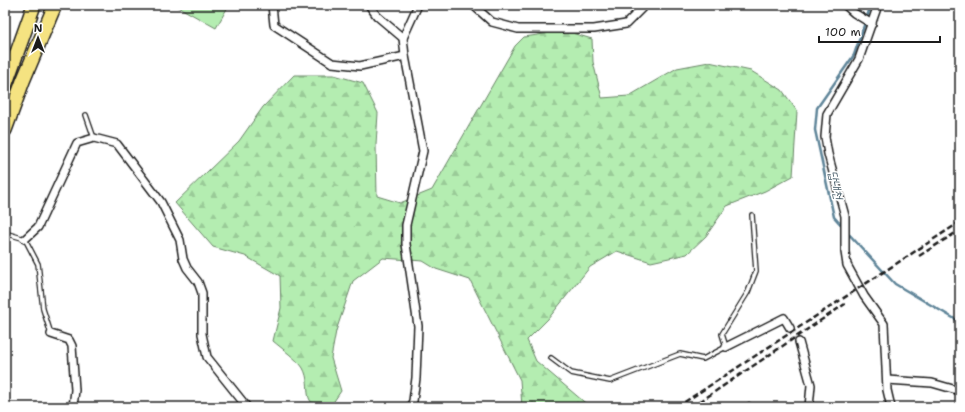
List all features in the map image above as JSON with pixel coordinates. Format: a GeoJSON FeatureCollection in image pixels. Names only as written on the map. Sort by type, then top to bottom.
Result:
{"type":"FeatureCollection","features":[{"type":"Feature","properties":{"kind":"highway"},"geometry":{"type":"LineString","coordinates":[[5,86],[34,5]]}},
{"type":"Feature","properties":{"kind":"highway"},"geometry":{"type":"LineString","coordinates":[[5,130],[23,81],[55,5]]}},
{"type":"Feature","properties":{"kind":"street"},"geometry":{"type":"LineString","coordinates":[[272,5],[274,26],[332,63],[360,66],[405,56]]}},
{"type":"Feature","properties":{"kind":"street"},"geometry":{"type":"LineString","coordinates":[[369,5],[377,16],[403,38]]}},
{"type":"Feature","properties":{"kind":"street"},"geometry":{"type":"LineString","coordinates":[[410,407],[413,401],[416,378],[418,326],[406,244],[406,225],[423,150],[403,38],[418,5]]}},
{"type":"Feature","properties":{"kind":"street"},"geometry":{"type":"LineString","coordinates":[[473,5],[492,22],[518,29],[594,29],[626,24],[645,5]]}},
{"type":"Feature","properties":{"kind":"street"},"geometry":{"type":"LineString","coordinates":[[845,5],[872,24]]}},
{"type":"Feature","properties":{"kind":"street"},"geometry":{"type":"LineString","coordinates":[[878,5],[859,59],[827,114],[825,137],[828,154],[845,216],[847,265],[864,296],[884,324],[887,390],[891,407]]}},
{"type":"Feature","properties":{"kind":"street"},"geometry":{"type":"LineString","coordinates":[[25,239],[38,228],[77,143],[94,138],[117,144],[161,202],[178,235],[183,259],[187,268],[198,282],[202,293],[202,334],[207,357],[247,407]]}},
{"type":"Feature","properties":{"kind":"street"},"geometry":{"type":"LineString","coordinates":[[726,346],[784,318],[790,328]]}},
{"type":"Feature","properties":{"kind":"street"},"geometry":{"type":"LineString","coordinates":[[50,334],[69,340],[72,346],[75,390],[73,407]]}},
{"type":"Feature","properties":{"kind":"street"},"geometry":{"type":"LineString","coordinates":[[799,342],[812,385],[809,407]]}},
{"type":"Feature","properties":{"kind":"street"},"geometry":{"type":"LineString","coordinates":[[887,380],[932,383],[960,391]]}},
{"type":"Feature","properties":{"kind":"lane"},"geometry":{"type":"LineString","coordinates":[[86,115],[94,138]]}},
{"type":"Feature","properties":{"kind":"lane"},"geometry":{"type":"LineString","coordinates":[[551,358],[571,373],[610,381],[680,354],[703,359],[726,346],[722,334],[748,292],[756,271],[752,215]]}},
{"type":"Feature","properties":{"kind":"lane"},"geometry":{"type":"LineString","coordinates":[[5,233],[25,239],[38,264],[43,309],[50,334]]}},
{"type":"Feature","properties":{"kind":"green space"},"geometry":{"type":"Polygon","coordinates":[[[175,5],[229,5],[216,28],[175,5]]]}},
{"type":"Feature","properties":{"kind":"green space"},"geometry":{"type":"Polygon","coordinates":[[[565,31],[592,39],[593,62],[602,98],[629,96],[677,68],[709,62],[751,71],[782,90],[797,111],[793,176],[765,191],[727,206],[706,236],[687,254],[651,262],[617,251],[590,267],[548,319],[527,340],[536,361],[590,407],[522,407],[520,380],[470,280],[436,269],[423,261],[383,258],[353,281],[336,331],[331,358],[341,391],[330,407],[313,404],[308,395],[306,375],[303,368],[294,358],[273,341],[281,308],[280,276],[245,256],[213,247],[175,203],[239,141],[263,107],[294,75],[334,75],[363,83],[378,113],[376,145],[377,196],[400,203],[432,190],[515,46],[524,37],[565,31]]]}},
{"type":"Feature","properties":{"kind":"waterway","name":"답내천"},"geometry":{"type":"LineString","coordinates":[[843,227],[834,217],[815,130],[817,108],[854,55],[871,5]]}},
{"type":"Feature","properties":{"kind":"waterway","name":"답내천"},"geometry":{"type":"LineString","coordinates":[[847,232],[895,284],[960,322]]}},
{"type":"Feature","properties":{"kind":"tunnel"},"geometry":{"type":"LineString","coordinates":[[790,328],[799,342]]}},
{"type":"Feature","properties":{"kind":"railway"},"geometry":{"type":"LineString","coordinates":[[677,407],[960,222]]}},
{"type":"Feature","properties":{"kind":"railway"},"geometry":{"type":"LineString","coordinates":[[919,256],[960,230]]}},
{"type":"Feature","properties":{"kind":"railway"},"geometry":{"type":"LineString","coordinates":[[692,407],[845,304]]}}]}
